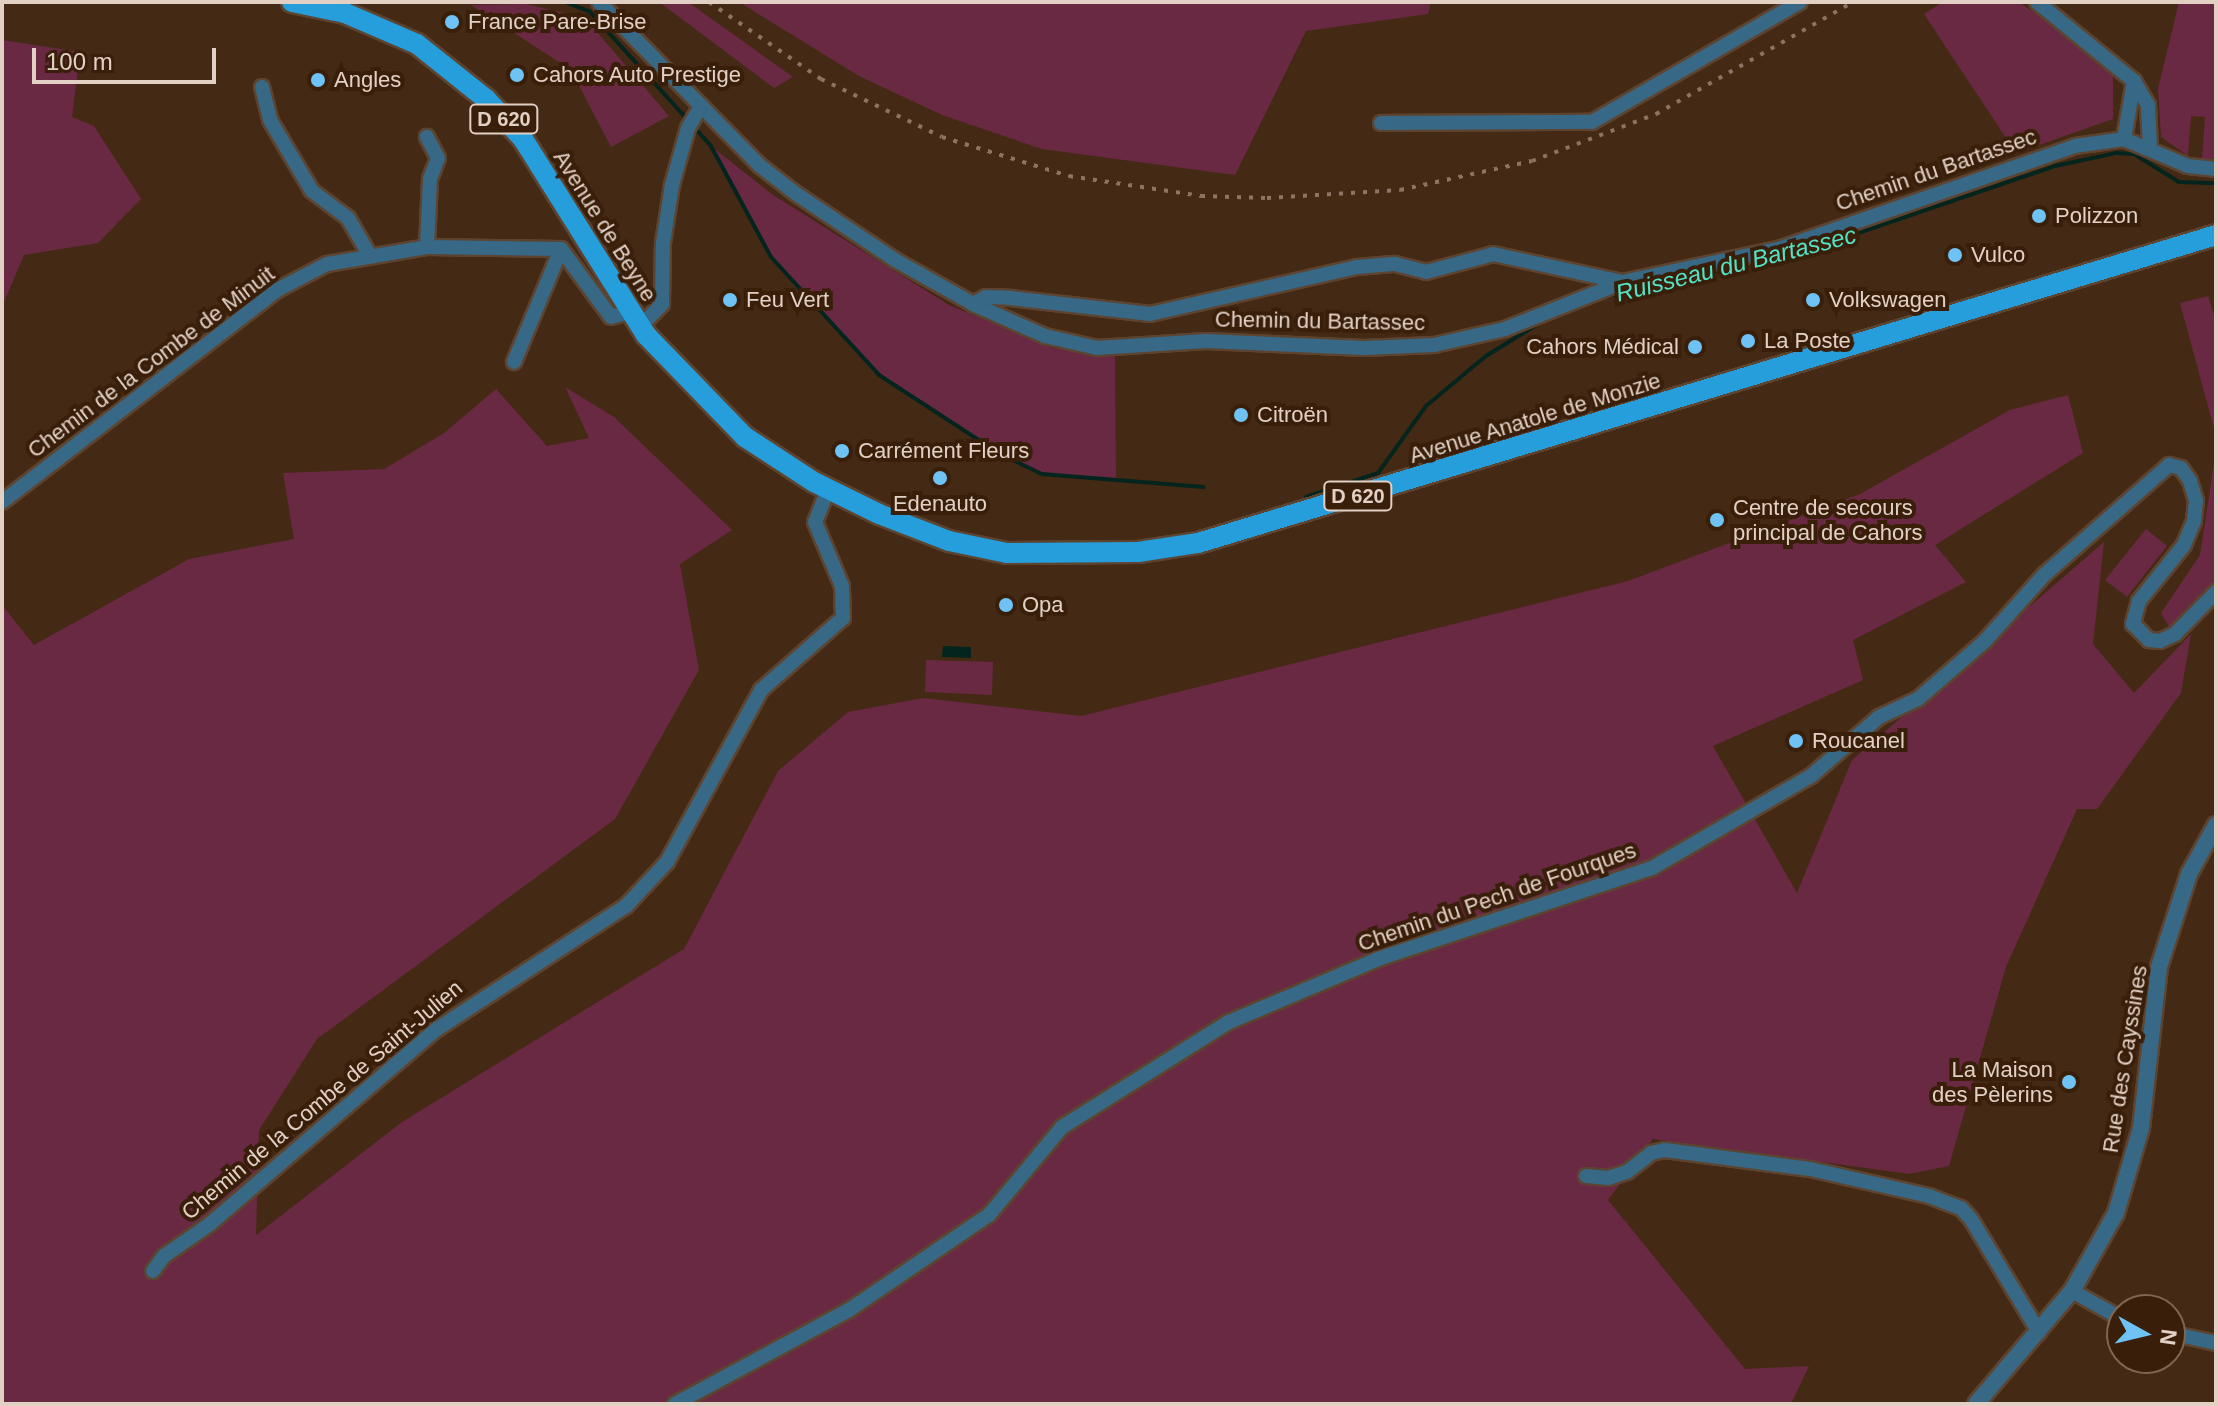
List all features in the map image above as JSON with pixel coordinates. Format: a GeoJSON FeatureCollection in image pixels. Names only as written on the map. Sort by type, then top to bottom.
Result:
{"type":"FeatureCollection","features":[{"type":"Feature","properties":{"kind":"main road","name":"Avenue de Beyne"},"geometry":{"type":"LineString","coordinates":[[292,2],[345,13],[417,44],[486,99],[523,139],[635,320]]}},
{"type":"Feature","properties":{"kind":"main road","name":"Avenue Anatole de Monzie"},"geometry":{"type":"LineString","coordinates":[[635,320],[745,437],[828,489],[912,528],[1007,553],[1138,552],[1198,543],[2216,235]]}},
{"type":"Feature","properties":{"kind":"street","name":"Chemin du Bartassec"},"geometry":{"type":"LineString","coordinates":[[599,2],[695,116],[795,193],[895,260],[973,304],[1045,336],[1097,348],[1237,341],[1391,348],[1469,339],[1623,282],[1778,249],[2003,168],[2075,146],[2124,139],[2188,166],[2216,169]]}},
{"type":"Feature","properties":{"kind":"street"},"geometry":{"type":"LineString","coordinates":[[1381,123],[1592,122],[1800,2]]}},
{"type":"Feature","properties":{"kind":"street"},"geometry":{"type":"LineString","coordinates":[[2037,2],[2134,81],[2148,105],[2150,148]]}},
{"type":"Feature","properties":{"kind":"street"},"geometry":{"type":"LineString","coordinates":[[2124,139],[2134,81]]}},
{"type":"Feature","properties":{"kind":"street"},"geometry":{"type":"LineString","coordinates":[[262,87],[270,120],[312,191],[348,218],[370,256]]}},
{"type":"Feature","properties":{"kind":"street"},"geometry":{"type":"LineString","coordinates":[[561,249],[611,317],[635,320],[662,304],[663,243],[695,116]]}},
{"type":"Feature","properties":{"kind":"street"},"geometry":{"type":"LineString","coordinates":[[427,137],[438,158],[430,179],[427,247]]}},
{"type":"Feature","properties":{"kind":"street","name":"Chemin de la Combe de Minuit"},"geometry":{"type":"LineString","coordinates":[[2,502],[277,290],[327,264],[427,247],[561,249]]}},
{"type":"Feature","properties":{"kind":"street"},"geometry":{"type":"LineString","coordinates":[[514,362],[561,249]]}},
{"type":"Feature","properties":{"kind":"street"},"geometry":{"type":"LineString","coordinates":[[973,304],[986,297],[1010,298],[1150,314],[1357,267],[1395,264],[1426,272],[1493,254],[1623,282]]}},
{"type":"Feature","properties":{"kind":"street","name":"Chemin du Pech de Fourques"},"geometry":{"type":"LineString","coordinates":[[675,1404],[849,1310],[989,1215],[1062,1127],[1229,1022],[1378,959],[1652,868],[1811,776],[1879,717],[1918,699],[1985,641],[2044,575],[2169,465],[2181,468],[2190,481],[2196,501],[2194,521],[2184,545],[2139,601],[2133,624],[2149,640],[2160,641],[2175,634],[2216,592]]}},
{"type":"Feature","properties":{"kind":"street","name":"Chemin de la Combe de Saint-Julien"},"geometry":{"type":"LineString","coordinates":[[153,1271],[164,1256],[210,1224],[437,1029],[626,906],[667,862],[694,819],[741,718],[761,690],[843,618],[842,586],[815,522],[828,489]]}},
{"type":"Feature","properties":{"kind":"street","name":"Rue des Cayssines"},"geometry":{"type":"LineString","coordinates":[[1976,1404],[2072,1291],[2106,1234],[2141,1128],[2159,967],[2189,874],[2216,825]]}},
{"type":"Feature","properties":{"kind":"street"},"geometry":{"type":"LineString","coordinates":[[1586,1176],[1618,1175],[1651,1153],[1665,1150],[1810,1169],[1929,1196],[1961,1208],[1971,1219],[2039,1332]]}},
{"type":"Feature","properties":{"kind":"street"},"geometry":{"type":"LineString","coordinates":[[2072,1291],[2106,1310]]}},
{"type":"Feature","properties":{"kind":"street"},"geometry":{"type":"LineString","coordinates":[[2186,1336],[2216,1343]]}},
{"type":"Feature","properties":{"kind":"shaded area"},"geometry":{"type":"Polygon","coordinates":[[[659,2],[688,2],[793,77],[774,88],[659,2]]]}},
{"type":"Feature","properties":{"kind":"shaded area"},"geometry":{"type":"Polygon","coordinates":[[[739,2],[1431,2],[1428,14],[1306,31],[1235,175],[1042,149],[942,115],[859,76],[739,2]]]}},
{"type":"Feature","properties":{"kind":"shaded area"},"geometry":{"type":"Polygon","coordinates":[[[1943,2],[2018,2],[2072,37],[2113,76],[2113,119],[2016,153],[1924,14],[1943,2]]]}},
{"type":"Feature","properties":{"kind":"shaded area"},"geometry":{"type":"Polygon","coordinates":[[[2179,2],[2216,2],[2216,161],[2202,159],[2205,117],[2191,116],[2188,156],[2161,137],[2158,89],[2179,2]]]}},
{"type":"Feature","properties":{"kind":"shaded area"},"geometry":{"type":"Polygon","coordinates":[[[526,4],[585,18],[669,116],[611,147],[571,70],[471,5],[526,4]]]}},
{"type":"Feature","properties":{"kind":"shaded area"},"geometry":{"type":"Polygon","coordinates":[[[2,40],[80,52],[72,117],[94,126],[141,199],[98,243],[24,255],[2,307],[2,40]]]}},
{"type":"Feature","properties":{"kind":"shaded area"},"geometry":{"type":"Polygon","coordinates":[[[711,146],[773,195],[949,305],[1053,348],[1115,355],[1116,480],[1042,474],[1000,454],[879,375],[771,257],[711,146]]]}},
{"type":"Feature","properties":{"kind":"shaded area"},"geometry":{"type":"Polygon","coordinates":[[[2208,296],[2216,321],[2216,436],[2180,303],[2208,296]]]}},
{"type":"Feature","properties":{"kind":"shaded area"},"geometry":{"type":"Polygon","coordinates":[[[565,387],[614,417],[732,530],[680,564],[699,670],[615,819],[317,1039],[259,1130],[256,1235],[402,1122],[684,949],[778,771],[848,712],[923,698],[1081,716],[1628,581],[1860,494],[2010,410],[2068,395],[2083,453],[1935,545],[1966,582],[1853,640],[1863,680],[1713,746],[1797,893],[1852,760],[2104,542],[2093,644],[2134,693],[2191,634],[2181,693],[2097,809],[2077,809],[2006,967],[1949,1166],[1909,1174],[1653,1139],[1608,1200],[1745,1369],[1809,1366],[1791,1404],[2,1404],[2,605],[34,645],[189,559],[294,539],[283,473],[384,469],[444,433],[496,389],[547,446],[589,438],[565,387]]]}},
{"type":"Feature","properties":{"kind":"shaded area"},"geometry":{"type":"Polygon","coordinates":[[[2216,450],[2216,583],[2170,628],[2161,613],[2200,555],[2216,450]]]}},
{"type":"Feature","properties":{"kind":"shaded area"},"geometry":{"type":"Polygon","coordinates":[[[2146,529],[2167,546],[2127,597],[2105,580],[2146,529]]]}},
{"type":"Feature","properties":{"kind":"shaded area"},"geometry":{"type":"Polygon","coordinates":[[[926,660],[993,662],[992,695],[925,692],[926,660]]]}},
{"type":"Feature","properties":{"kind":"water"},"geometry":{"type":"Polygon","coordinates":[[[943,646],[971,647],[971,658],[942,657],[943,646]]]}},
{"type":"Feature","properties":{"kind":"waterway","name":"Ruisseau du Bartassec"},"geometry":{"type":"LineString","coordinates":[[565,2],[589,11],[688,120]]}},
{"type":"Feature","properties":{"kind":"waterway","name":"Ruisseau du Bartassec"},"geometry":{"type":"LineString","coordinates":[[694,127],[711,146],[771,257],[879,375],[1000,454],[1042,474],[1203,487]]}},
{"type":"Feature","properties":{"kind":"waterway","name":"Ruisseau du Bartassec"},"geometry":{"type":"LineString","coordinates":[[1600,298],[1817,247],[2055,166],[2116,153],[2134,154],[2179,182],[2216,183]]}},
{"type":"Feature","properties":{"kind":"waterway","name":"Ruisseau du Bartassec"},"geometry":{"type":"LineString","coordinates":[[1306,497],[1378,473],[1426,406],[1486,356],[1543,321]]}},
{"type":"Feature","properties":{"kind":"railway"},"geometry":{"type":"LineString","coordinates":[[709,2],[821,79],[942,137],[1069,176],[1201,196],[1267,198],[1400,190],[1532,161],[1656,114],[1853,2]]}},
{"type":"Feature","properties":{"kind":"place","name":"France Pare-Brise"},"geometry":{"type":"Point","coordinates":[452,22]}},
{"type":"Feature","properties":{"kind":"place","name":"Cahors Auto Prestige"},"geometry":{"type":"Point","coordinates":[517,75]}},
{"type":"Feature","properties":{"kind":"place","name":"Angles"},"geometry":{"type":"Point","coordinates":[318,80]}},
{"type":"Feature","properties":{"kind":"place","name":"Polizzon"},"geometry":{"type":"Point","coordinates":[2039,216]}},
{"type":"Feature","properties":{"kind":"place","name":"Vulco"},"geometry":{"type":"Point","coordinates":[1955,255]}},
{"type":"Feature","properties":{"kind":"place","name":"Feu Vert"},"geometry":{"type":"Point","coordinates":[730,300]}},
{"type":"Feature","properties":{"kind":"place","name":"Volkswagen"},"geometry":{"type":"Point","coordinates":[1813,300]}},
{"type":"Feature","properties":{"kind":"place","name":"La Poste"},"geometry":{"type":"Point","coordinates":[1748,341]}},
{"type":"Feature","properties":{"kind":"place","name":"Cahors Médical"},"geometry":{"type":"Point","coordinates":[1695,347]}},
{"type":"Feature","properties":{"kind":"place","name":"Citroën"},"geometry":{"type":"Point","coordinates":[1241,415]}},
{"type":"Feature","properties":{"kind":"place","name":"Carrément Fleurs"},"geometry":{"type":"Point","coordinates":[842,451]}},
{"type":"Feature","properties":{"kind":"place","name":"Edenauto"},"geometry":{"type":"Point","coordinates":[940,478]}},
{"type":"Feature","properties":{"kind":"place","name":"Centre de secours principal de Cahors"},"geometry":{"type":"Point","coordinates":[1717,520]}},
{"type":"Feature","properties":{"kind":"place","name":"Opa"},"geometry":{"type":"Point","coordinates":[1006,605]}},
{"type":"Feature","properties":{"kind":"place","name":"Roucanel"},"geometry":{"type":"Point","coordinates":[1796,741]}},
{"type":"Feature","properties":{"kind":"place","name":"La Maison des Pèlerins"},"geometry":{"type":"Point","coordinates":[2069,1082]}}]}
